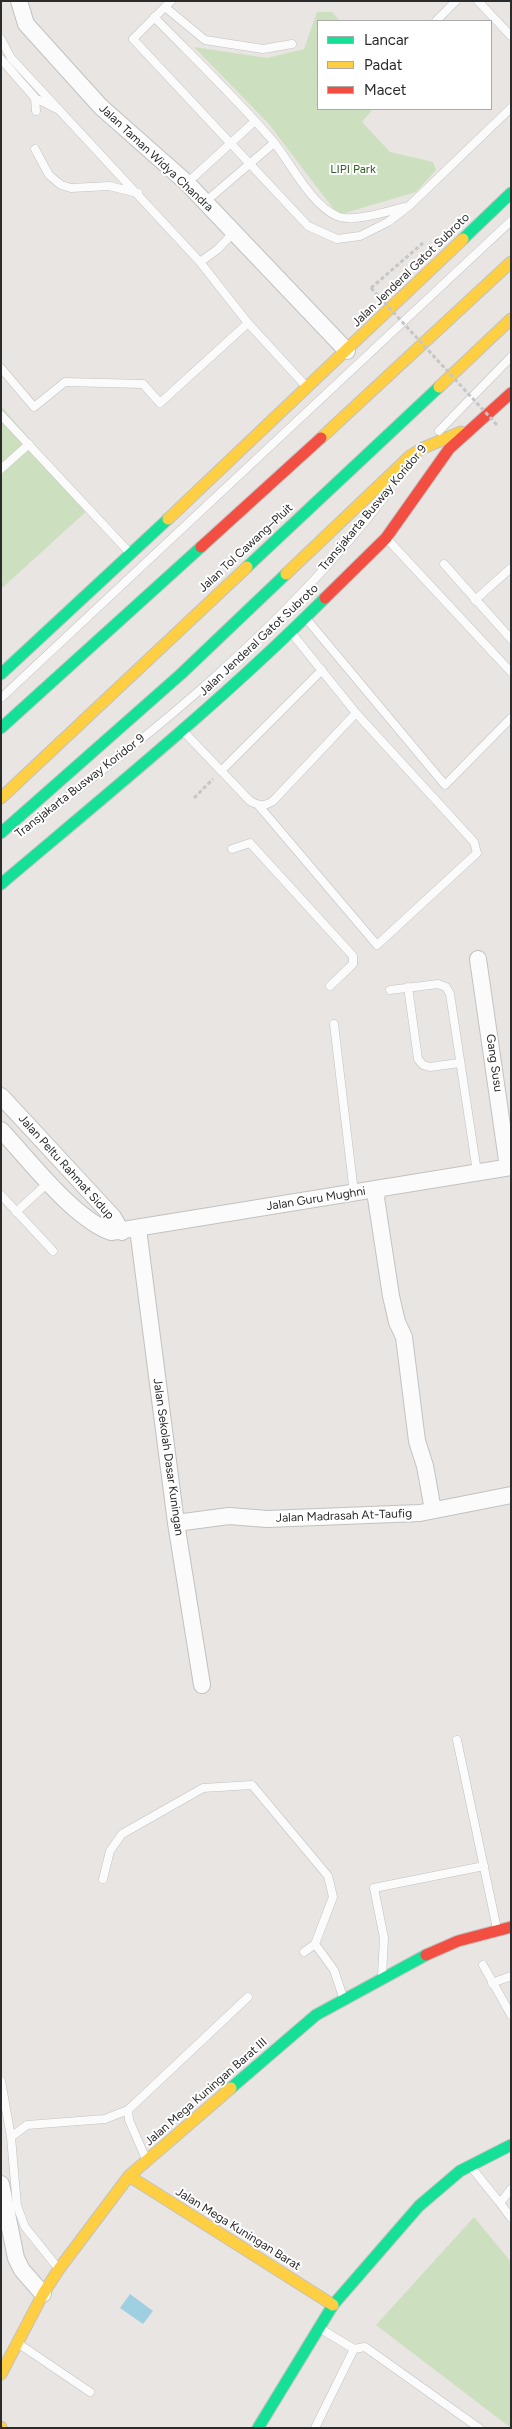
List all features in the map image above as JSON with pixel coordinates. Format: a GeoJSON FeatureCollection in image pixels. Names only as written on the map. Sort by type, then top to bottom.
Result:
{"type":"FeatureCollection","features":[{"type":"Feature","properties":{"kind":"main road","name":"Jalan Jenderal Gatot Subroto"},"geometry":{"type":"LineString","coordinates":[[1,674],[308,388],[511,194]]}},
{"type":"Feature","properties":{"kind":"main road"},"geometry":{"type":"LineString","coordinates":[[1,728],[414,354],[511,262]]}},
{"type":"Feature","properties":{"kind":"main road","name":"Jalan Tol Cawang–Pluit"},"geometry":{"type":"LineString","coordinates":[[1,798],[511,319]]}},
{"type":"Feature","properties":{"kind":"main road","name":"Jalan Jenderal Gatot Subroto"},"geometry":{"type":"LineString","coordinates":[[1,884],[291,632],[386,538],[449,449],[511,393]]}},
{"type":"Feature","properties":{"kind":"main road"},"geometry":{"type":"LineString","coordinates":[[1,833],[181,674],[349,511],[410,456],[422,448],[469,429]]}},
{"type":"Feature","properties":{"kind":"main road","name":"Jalan Mega Kuningan Barat III"},"geometry":{"type":"LineString","coordinates":[[1,2374],[43,2294],[59,2269],[129,2176],[146,2161],[316,2015],[382,1978],[458,1941],[511,1927]]}},
{"type":"Feature","properties":{"kind":"main road"},"geometry":{"type":"LineString","coordinates":[[258,2428],[333,2305],[419,2206],[460,2171],[511,2145]]}},
{"type":"Feature","properties":{"kind":"main road","name":"Jalan Mega Kuningan Barat"},"geometry":{"type":"LineString","coordinates":[[129,2176],[333,2305]]}},
{"type":"Feature","properties":{"kind":"street","name":"Jalan Taman Widya Chandra"},"geometry":{"type":"LineString","coordinates":[[19,1],[26,24],[101,107],[186,183],[347,350]]}},
{"type":"Feature","properties":{"kind":"street","name":"Gang Susu"},"geometry":{"type":"LineString","coordinates":[[478,959],[510,1167]]}},
{"type":"Feature","properties":{"kind":"street","name":"Jalan Peltu Rahmat Sidup"},"geometry":{"type":"LineString","coordinates":[[1,1096],[112,1217],[122,1232]]}},
{"type":"Feature","properties":{"kind":"street","name":"Jalan Peltu Rahmat Sidup"},"geometry":{"type":"LineString","coordinates":[[1,1130],[49,1182],[96,1227],[111,1232],[122,1232]]}},
{"type":"Feature","properties":{"kind":"street","name":"Jalan Guru Mughni"},"geometry":{"type":"LineString","coordinates":[[122,1232],[510,1167]]}},
{"type":"Feature","properties":{"kind":"street"},"geometry":{"type":"LineString","coordinates":[[378,1189],[376,1198],[391,1296],[397,1322],[404,1337],[417,1441],[425,1466],[433,1510]]}},
{"type":"Feature","properties":{"kind":"street","name":"Jalan Sekolah Dasar Kuningan"},"geometry":{"type":"LineString","coordinates":[[138,1229],[176,1523],[202,1685]]}},
{"type":"Feature","properties":{"kind":"street","name":"Jalan Madrasah At-Taufig"},"geometry":{"type":"LineString","coordinates":[[176,1523],[215,1516],[266,1519],[420,1513],[511,1495]]}},
{"type":"Feature","properties":{"kind":"street"},"geometry":{"type":"LineString","coordinates":[[1,2184],[16,2258],[22,2270],[43,2294]]}},
{"type":"Feature","properties":{"kind":"lane"},"geometry":{"type":"LineString","coordinates":[[437,20],[456,1]]}},
{"type":"Feature","properties":{"kind":"lane"},"geometry":{"type":"LineString","coordinates":[[478,1],[511,36]]}},
{"type":"Feature","properties":{"kind":"lane"},"geometry":{"type":"LineString","coordinates":[[292,44],[264,49],[205,40],[168,4],[133,38],[308,226],[337,239],[360,236],[388,222],[409,206],[511,108]]}},
{"type":"Feature","properties":{"kind":"lane"},"geometry":{"type":"LineString","coordinates":[[154,17],[255,121],[274,142],[303,184],[325,207],[338,217],[379,214],[409,206]]}},
{"type":"Feature","properties":{"kind":"lane"},"geometry":{"type":"LineString","coordinates":[[1,39],[11,58],[138,193],[200,262],[248,323],[308,388]]}},
{"type":"Feature","properties":{"kind":"lane"},"geometry":{"type":"LineString","coordinates":[[1,59],[35,98],[47,106],[59,110]]}},
{"type":"Feature","properties":{"kind":"lane"},"geometry":{"type":"LineString","coordinates":[[35,98],[36,112]]}},
{"type":"Feature","properties":{"kind":"lane"},"geometry":{"type":"LineString","coordinates":[[186,183],[255,121]]}},
{"type":"Feature","properties":{"kind":"lane"},"geometry":{"type":"LineString","coordinates":[[205,202],[274,142]]}},
{"type":"Feature","properties":{"kind":"lane"},"geometry":{"type":"LineString","coordinates":[[35,149],[49,175],[60,185],[72,188],[109,186],[138,193]]}},
{"type":"Feature","properties":{"kind":"lane"},"geometry":{"type":"LineString","coordinates":[[1,698],[511,221]]}},
{"type":"Feature","properties":{"kind":"lane"},"geometry":{"type":"LineString","coordinates":[[200,262],[218,249],[234,232]]}},
{"type":"Feature","properties":{"kind":"lane"},"geometry":{"type":"LineString","coordinates":[[1,368],[34,407],[65,382],[143,384],[160,403],[248,323]]}},
{"type":"Feature","properties":{"kind":"lane","name":"Transjakarta Busway Koridor 9"},"geometry":{"type":"LineString","coordinates":[[398,479],[422,448],[511,357]]}},
{"type":"Feature","properties":{"kind":"lane"},"geometry":{"type":"LineString","coordinates":[[1,416],[130,553]]}},
{"type":"Feature","properties":{"kind":"lane"},"geometry":{"type":"LineString","coordinates":[[1,469],[29,444]]}},
{"type":"Feature","properties":{"kind":"lane","name":"Transjakarta Busway Koridor 9"},"geometry":{"type":"LineString","coordinates":[[20,832],[80,788],[188,702],[293,601],[343,547],[386,495]]}},
{"type":"Feature","properties":{"kind":"lane"},"geometry":{"type":"LineString","coordinates":[[386,538],[511,672]]}},
{"type":"Feature","properties":{"kind":"lane"},"geometry":{"type":"LineString","coordinates":[[444,564],[511,639]]}},
{"type":"Feature","properties":{"kind":"lane"},"geometry":{"type":"LineString","coordinates":[[475,600],[511,568]]}},
{"type":"Feature","properties":{"kind":"lane"},"geometry":{"type":"LineString","coordinates":[[305,617],[444,784],[511,718]]}},
{"type":"Feature","properties":{"kind":"lane"},"geometry":{"type":"LineString","coordinates":[[181,729],[250,801],[259,806],[378,945],[478,853],[474,842],[356,713],[291,632]]}},
{"type":"Feature","properties":{"kind":"lane"},"geometry":{"type":"LineString","coordinates":[[221,771],[322,670]]}},
{"type":"Feature","properties":{"kind":"lane"},"geometry":{"type":"LineString","coordinates":[[259,806],[267,805],[273,801],[356,713]]}},
{"type":"Feature","properties":{"kind":"lane"},"geometry":{"type":"LineString","coordinates":[[232,849],[250,843],[353,956],[353,964],[330,986]]}},
{"type":"Feature","properties":{"kind":"lane"},"geometry":{"type":"LineString","coordinates":[[390,990],[438,984],[446,987],[450,994],[459,1063],[478,1172]]}},
{"type":"Feature","properties":{"kind":"lane"},"geometry":{"type":"LineString","coordinates":[[408,987],[418,1059],[422,1066],[430,1067],[459,1063]]}},
{"type":"Feature","properties":{"kind":"lane"},"geometry":{"type":"LineString","coordinates":[[334,1024],[354,1193]]}},
{"type":"Feature","properties":{"kind":"lane"},"geometry":{"type":"LineString","coordinates":[[16,1212],[49,1182]]}},
{"type":"Feature","properties":{"kind":"lane"},"geometry":{"type":"LineString","coordinates":[[1,1195],[53,1251]]}},
{"type":"Feature","properties":{"kind":"lane"},"geometry":{"type":"LineString","coordinates":[[457,1740],[497,1930]]}},
{"type":"Feature","properties":{"kind":"lane"},"geometry":{"type":"LineString","coordinates":[[103,1879],[110,1851],[122,1834],[203,1788],[252,1785],[328,1876],[333,1897],[315,1944],[304,1952]]}},
{"type":"Feature","properties":{"kind":"lane"},"geometry":{"type":"LineString","coordinates":[[382,1978],[384,1938],[374,1888],[484,1866]]}},
{"type":"Feature","properties":{"kind":"lane"},"geometry":{"type":"LineString","coordinates":[[315,1944],[334,1970],[343,1999]]}},
{"type":"Feature","properties":{"kind":"lane"},"geometry":{"type":"LineString","coordinates":[[483,1965],[511,2015]]}},
{"type":"Feature","properties":{"kind":"lane"},"geometry":{"type":"LineString","coordinates":[[492,1983],[511,1976]]}},
{"type":"Feature","properties":{"kind":"lane"},"geometry":{"type":"LineString","coordinates":[[11,2137],[28,2125],[105,2119],[128,2110],[248,1996]]}},
{"type":"Feature","properties":{"kind":"lane"},"geometry":{"type":"LineString","coordinates":[[1,2081],[11,2137],[17,2206],[25,2227],[59,2269]]}},
{"type":"Feature","properties":{"kind":"lane"},"geometry":{"type":"LineString","coordinates":[[128,2110],[129,2120],[146,2161]]}},
{"type":"Feature","properties":{"kind":"lane"},"geometry":{"type":"LineString","coordinates":[[470,2166],[511,2218]]}},
{"type":"Feature","properties":{"kind":"lane"},"geometry":{"type":"LineString","coordinates":[[500,2203],[511,2189]]}},
{"type":"Feature","properties":{"kind":"lane"},"geometry":{"type":"LineString","coordinates":[[319,2328],[354,2349],[365,2347],[479,2428]]}},
{"type":"Feature","properties":{"kind":"lane"},"geometry":{"type":"LineString","coordinates":[[18,2342],[90,2392]]}},
{"type":"Feature","properties":{"kind":"lane"},"geometry":{"type":"LineString","coordinates":[[315,2428],[354,2349]]}},
{"type":"Feature","properties":{"kind":"path"},"geometry":{"type":"LineString","coordinates":[[428,238],[371,288],[498,426]]}},
{"type":"Feature","properties":{"kind":"path"},"geometry":{"type":"LineString","coordinates":[[194,798],[208,784]]}},
{"type":"Feature","properties":{"kind":"green space","name":"LIPI Park"},"geometry":{"type":"Polygon","coordinates":[[[317,12],[332,12],[339,20],[317,20],[317,110],[372,110],[362,122],[390,152],[433,162],[436,170],[416,192],[338,215],[268,123],[194,47],[267,58],[304,49],[317,12]]]}},
{"type":"Feature","properties":{"kind":"green space"},"geometry":{"type":"Polygon","coordinates":[[[1,406],[90,508],[1,589],[1,406]]]}},
{"type":"Feature","properties":{"kind":"green space"},"geometry":{"type":"Polygon","coordinates":[[[474,2217],[511,2262],[511,2428],[376,2325],[474,2217]]]}},
{"type":"Feature","properties":{"kind":"water"},"geometry":{"type":"Polygon","coordinates":[[[130,2294],[153,2311],[143,2324],[120,2308],[130,2294]]]}},
{"type":"Feature","properties":{"kind":"traffic: fast"},"geometry":{"type":"LineString","coordinates":[[463,239],[511,193]]}},
{"type":"Feature","properties":{"kind":"traffic: fast"},"geometry":{"type":"LineString","coordinates":[[247,567],[439,387]]}},
{"type":"Feature","properties":{"kind":"traffic: fast"},"geometry":{"type":"LineString","coordinates":[[1,674],[168,519]]}},
{"type":"Feature","properties":{"kind":"traffic: fast"},"geometry":{"type":"LineString","coordinates":[[1,728],[201,547]]}},
{"type":"Feature","properties":{"kind":"traffic: fast"},"geometry":{"type":"LineString","coordinates":[[1,833],[181,674],[286,574]]}},
{"type":"Feature","properties":{"kind":"traffic: fast"},"geometry":{"type":"LineString","coordinates":[[1,884],[207,709],[325,598]]}},
{"type":"Feature","properties":{"kind":"traffic: fast"},"geometry":{"type":"LineString","coordinates":[[231,2088],[316,2015],[426,1955]]}},
{"type":"Feature","properties":{"kind":"traffic: fast"},"geometry":{"type":"LineString","coordinates":[[258,2428],[333,2305],[419,2206],[460,2171],[511,2145]]}},
{"type":"Feature","properties":{"kind":"traffic: slow"},"geometry":{"type":"LineString","coordinates":[[168,519],[463,239]]}},
{"type":"Feature","properties":{"kind":"traffic: slow"},"geometry":{"type":"LineString","coordinates":[[321,438],[511,262]]}},
{"type":"Feature","properties":{"kind":"traffic: slow"},"geometry":{"type":"LineString","coordinates":[[439,387],[511,319]]}},
{"type":"Feature","properties":{"kind":"traffic: slow"},"geometry":{"type":"LineString","coordinates":[[286,574],[410,456],[423,448],[461,432]]}},
{"type":"Feature","properties":{"kind":"traffic: slow"},"geometry":{"type":"LineString","coordinates":[[1,798],[247,567]]}},
{"type":"Feature","properties":{"kind":"traffic: slow"},"geometry":{"type":"LineString","coordinates":[[1,2374],[43,2294],[59,2269],[129,2176],[231,2088]]}},
{"type":"Feature","properties":{"kind":"traffic: slow"},"geometry":{"type":"LineString","coordinates":[[129,2176],[333,2305]]}},
{"type":"Feature","properties":{"kind":"traffic: jam"},"geometry":{"type":"LineString","coordinates":[[325,598],[386,538],[449,449],[511,393]]}},
{"type":"Feature","properties":{"kind":"traffic: jam"},"geometry":{"type":"LineString","coordinates":[[201,547],[321,438]]}},
{"type":"Feature","properties":{"kind":"traffic: jam"},"geometry":{"type":"LineString","coordinates":[[426,1955],[458,1941],[511,1927]]}}]}
